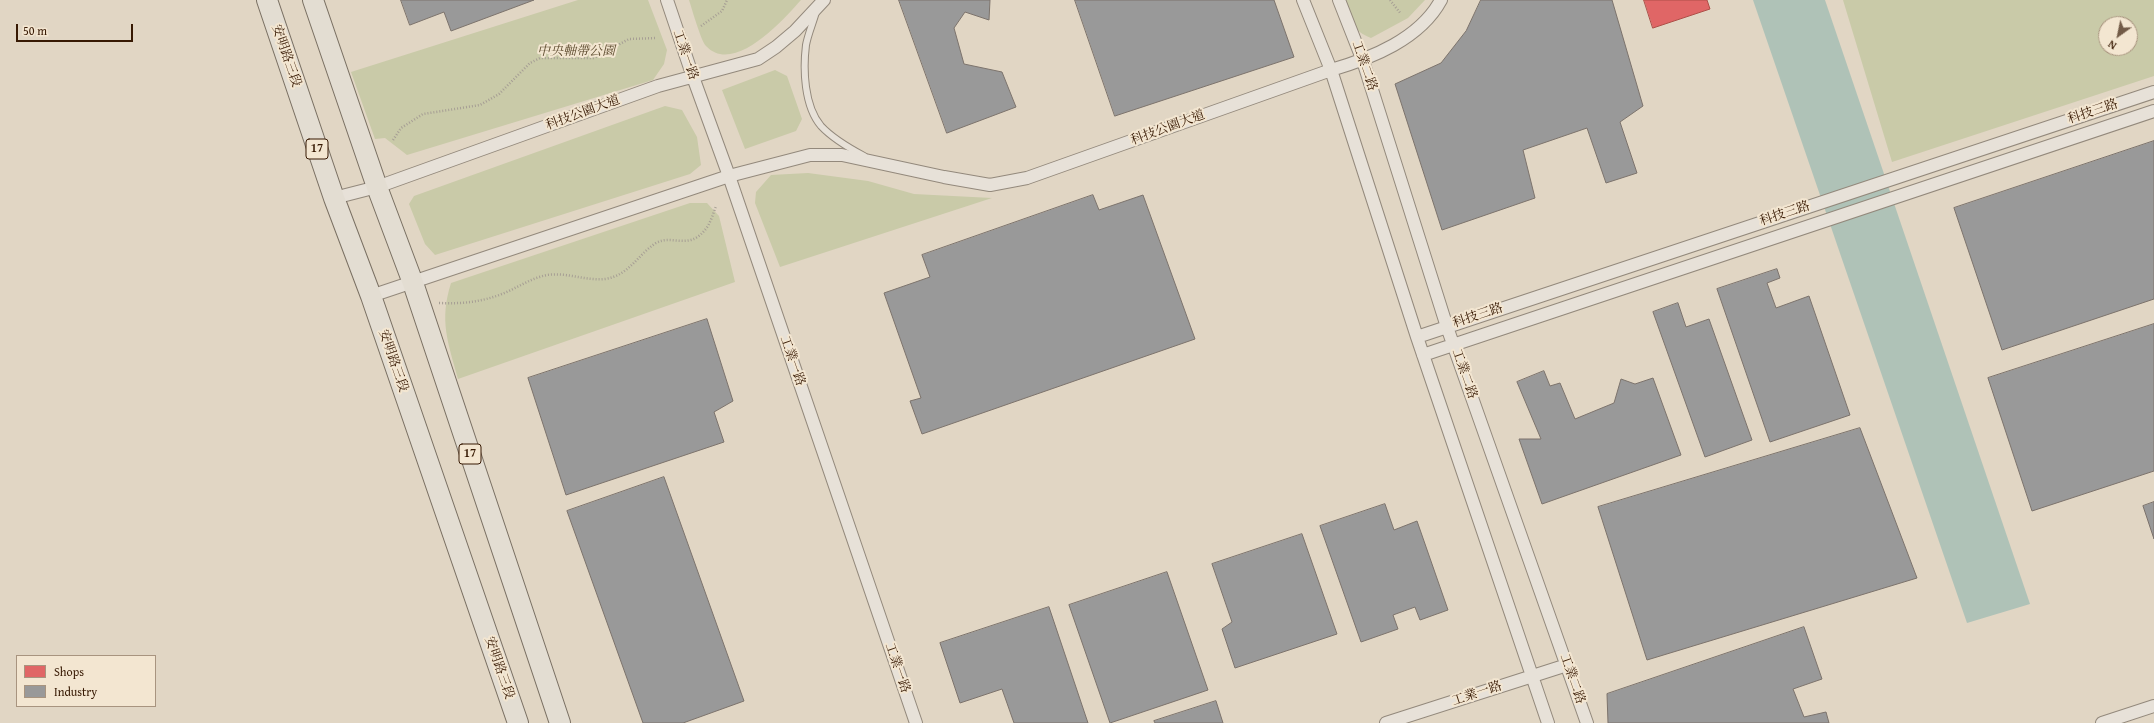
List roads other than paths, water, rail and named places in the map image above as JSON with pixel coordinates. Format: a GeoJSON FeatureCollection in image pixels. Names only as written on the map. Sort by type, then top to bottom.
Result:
{"type":"FeatureCollection","features":[{"type":"Feature","properties":{"kind":"main road","name":"安明路三段"},"geometry":{"type":"LineString","coordinates":[[267,0],[334,198],[370,296],[518,723]]}},
{"type":"Feature","properties":{"kind":"main road","name":"17"},"geometry":{"type":"LineString","coordinates":[[313,0],[377,186],[413,283],[560,723]]}},
{"type":"Feature","properties":{"kind":"street","name":"工業一路"},"geometry":{"type":"LineString","coordinates":[[667,0],[692,77],[729,176],[916,723]]}},
{"type":"Feature","properties":{"kind":"street"},"geometry":{"type":"LineString","coordinates":[[1303,0],[1331,70],[1417,337],[1548,723]]}},
{"type":"Feature","properties":{"kind":"street","name":"工業二路"},"geometry":{"type":"LineString","coordinates":[[1339,0],[1363,61],[1447,327],[1587,723]]}},
{"type":"Feature","properties":{"kind":"street","name":"科技公園大道"},"geometry":{"type":"LineString","coordinates":[[370,296],[413,283],[729,176],[810,155],[842,155],[944,178],[990,185],[1027,178],[1331,70],[1363,61],[1419,29],[1436,9],[1441,0]]}},
{"type":"Feature","properties":{"kind":"street","name":"科技公園大道"},"geometry":{"type":"LineString","coordinates":[[334,198],[377,186],[658,86],[758,59],[776,47],[821,3]]}},
{"type":"Feature","properties":{"kind":"street","name":"科技三路"},"geometry":{"type":"LineString","coordinates":[[1417,337],[2154,92]]}},
{"type":"Feature","properties":{"kind":"street","name":"科技三路"},"geometry":{"type":"LineString","coordinates":[[1423,355],[2154,111]]}},
{"type":"Feature","properties":{"kind":"street","name":"工業一路"},"geometry":{"type":"LineString","coordinates":[[1386,723],[1567,665]]}},
{"type":"Feature","properties":{"kind":"street"},"geometry":{"type":"LineString","coordinates":[[2102,723],[2154,706]]}},
{"type":"Feature","properties":{"kind":"lane","name":"科技公園大道"},"geometry":{"type":"LineString","coordinates":[[821,3],[806,44],[806,87],[812,108],[820,125],[832,136],[845,146],[873,161]]}},
{"type":"Feature","properties":{"kind":"park label","name":"中央軸帶公園"},"geometry":{"type":"Point","coordinates":[576,52]}}]}
